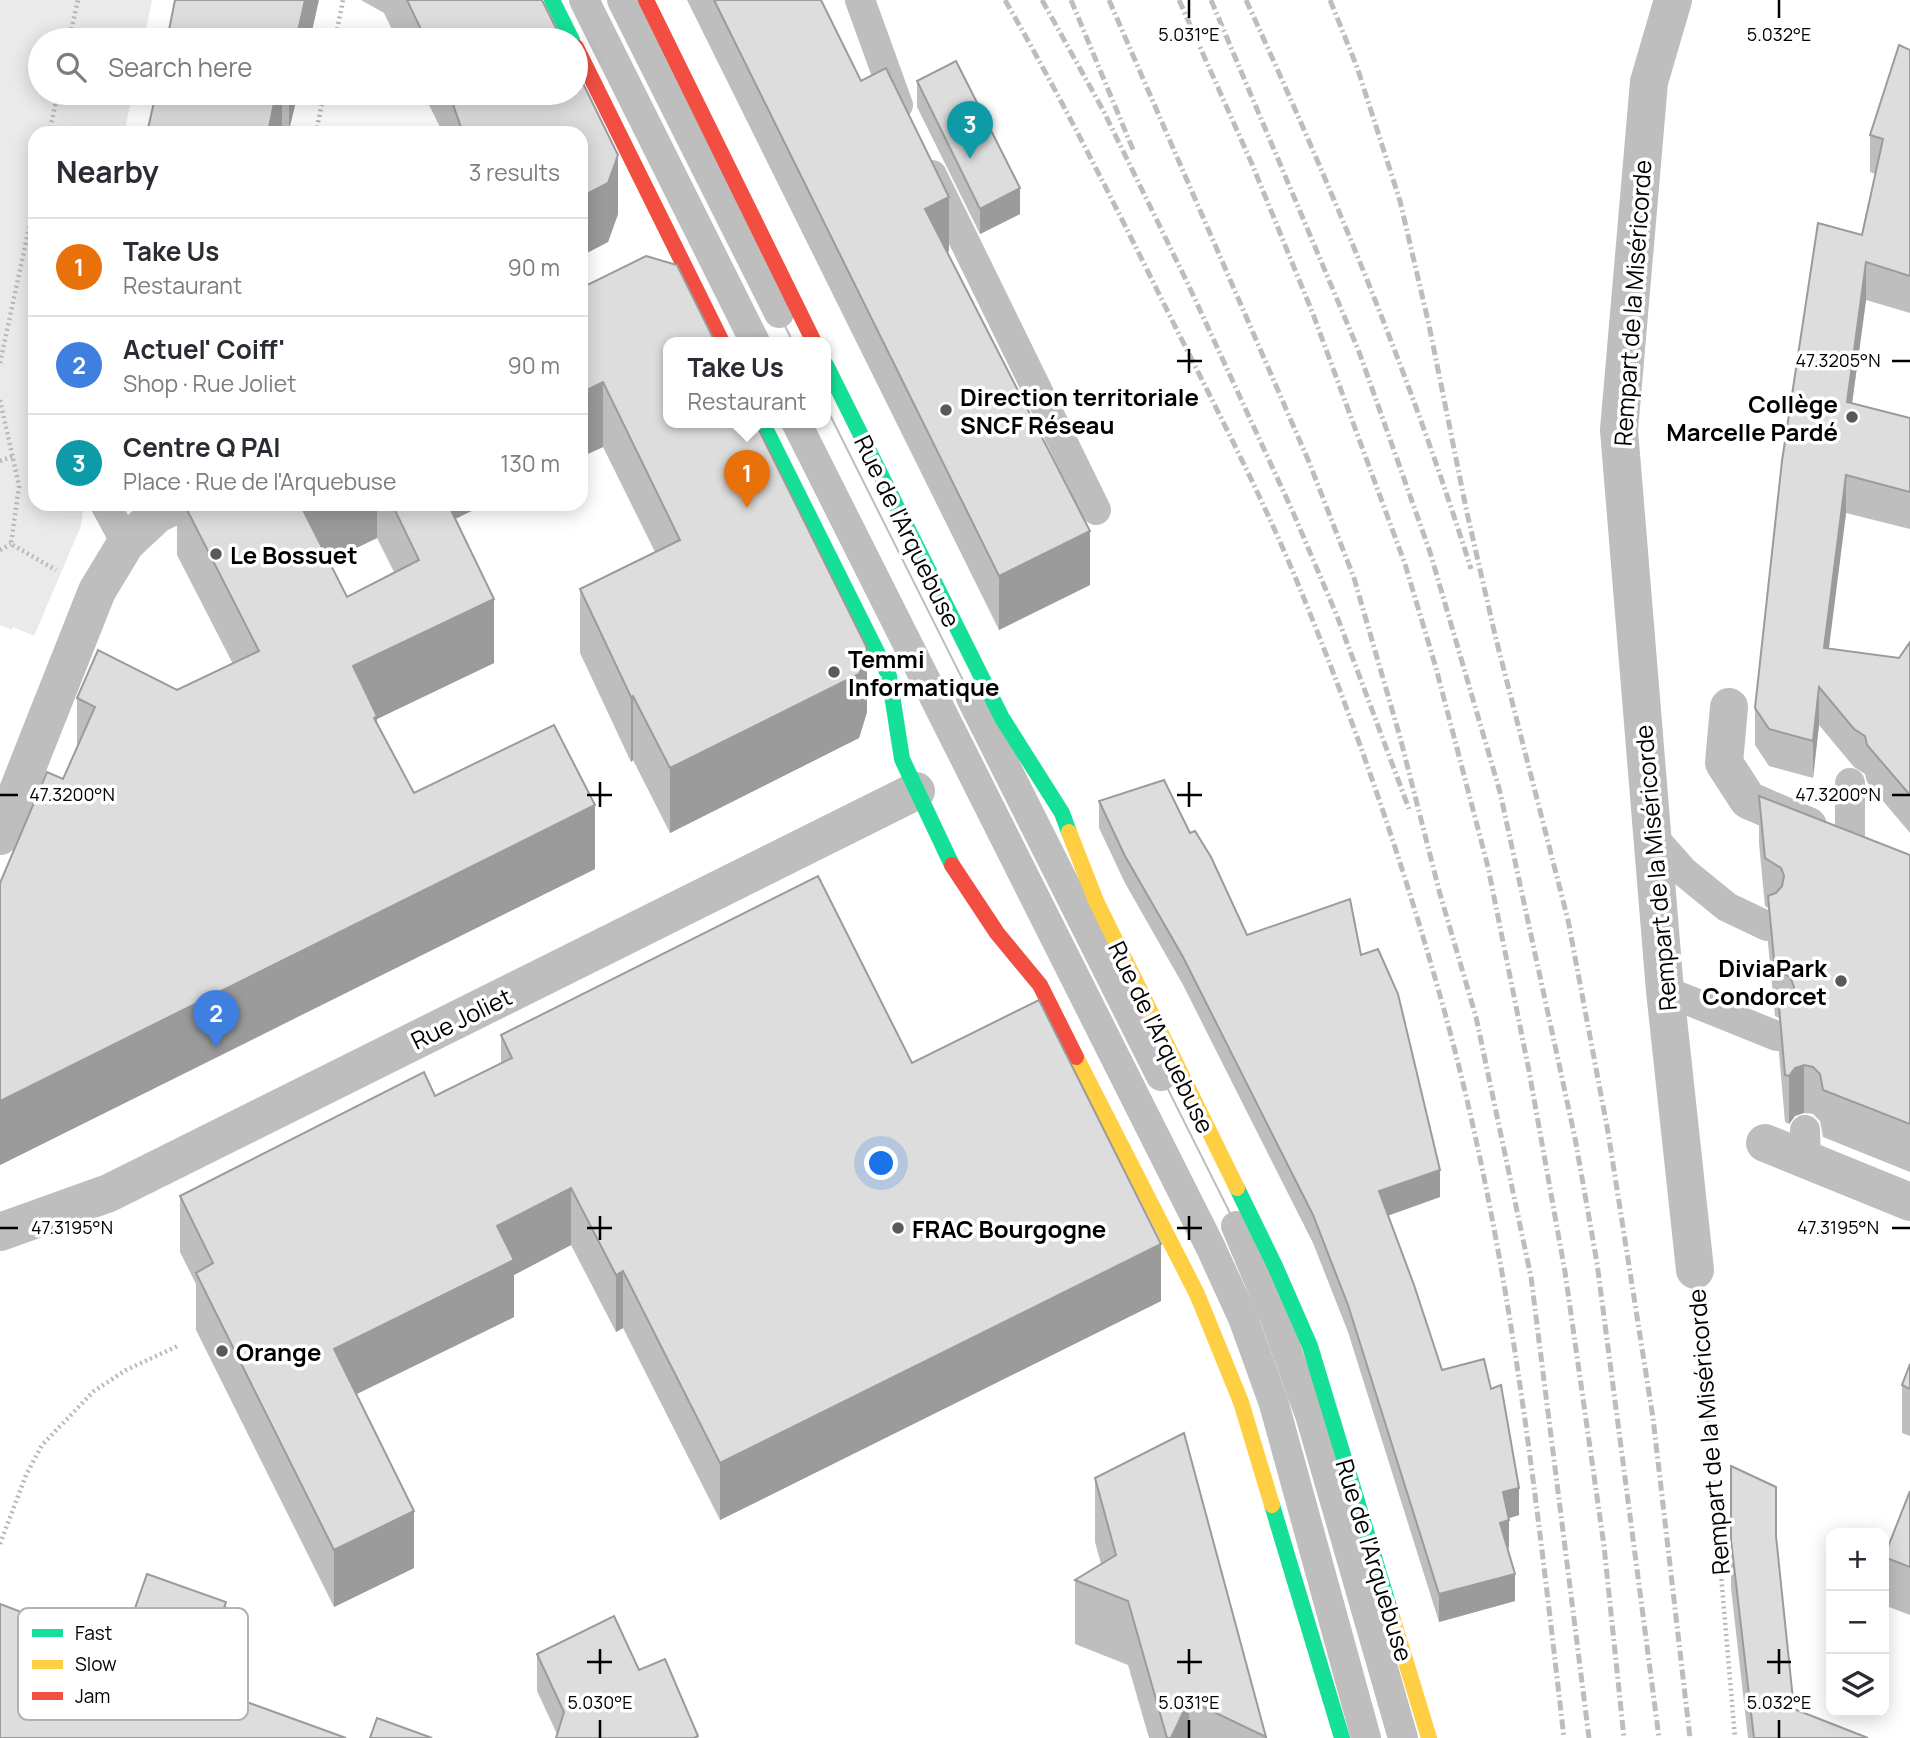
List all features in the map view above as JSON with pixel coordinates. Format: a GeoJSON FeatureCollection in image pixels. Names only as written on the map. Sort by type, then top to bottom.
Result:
{"type":"FeatureCollection","features":[{"type":"Feature","properties":{"kind":"main road"},"geometry":{"type":"LineString","coordinates":[[552,0],[566,28]]}},
{"type":"Feature","properties":{"kind":"main road"},"geometry":{"type":"LineString","coordinates":[[646,0],[812,337]]}},
{"type":"Feature","properties":{"kind":"main road"},"geometry":{"type":"LineString","coordinates":[[588,71],[720,337]]}},
{"type":"Feature","properties":{"kind":"main road","name":"Rue de l'Arquebuse"},"geometry":{"type":"LineString","coordinates":[[831,375],[1002,718],[1062,813],[1096,901],[1275,1266],[1310,1346],[1429,1738]]}},
{"type":"Feature","properties":{"kind":"main road"},"geometry":{"type":"LineString","coordinates":[[765,428],[889,676],[902,759],[953,867],[997,933],[1040,985],[1197,1294],[1241,1402],[1342,1738]]}},
{"type":"Feature","properties":{"kind":"street","name":"Rempart de la Miséricorde"},"geometry":{"type":"LineString","coordinates":[[1673,0],[1648,82],[1619,430],[1665,992],[1695,1270]]}},
{"type":"Feature","properties":{"kind":"street"},"geometry":{"type":"LineString","coordinates":[[646,275],[680,258]]}},
{"type":"Feature","properties":{"kind":"street"},"geometry":{"type":"LineString","coordinates":[[0,836],[97,591],[125,543],[163,511]]}},
{"type":"Feature","properties":{"kind":"street"},"geometry":{"type":"LineString","coordinates":[[1729,707],[1724,763],[1748,800],[1863,851]]}},
{"type":"Feature","properties":{"kind":"street","name":"Rue Joliet"},"geometry":{"type":"LineString","coordinates":[[0,1232],[109,1193],[916,791]]}},
{"type":"Feature","properties":{"kind":"street"},"geometry":{"type":"LineString","coordinates":[[1765,1143],[1805,1145],[1910,1202]]}},
{"type":"Feature","properties":{"kind":"lane"},"geometry":{"type":"LineString","coordinates":[[584,0],[752,337]]}},
{"type":"Feature","properties":{"kind":"lane"},"geometry":{"type":"LineString","coordinates":[[622,0],[790,337]]}},
{"type":"Feature","properties":{"kind":"lane"},"geometry":{"type":"LineString","coordinates":[[860,0],[913,136],[1096,510]]}},
{"type":"Feature","properties":{"kind":"lane","name":"Rue de l'Arquebuse"},"geometry":{"type":"LineString","coordinates":[[831,417],[1241,1235],[1275,1318],[1311,1418],[1403,1738]]}},
{"type":"Feature","properties":{"kind":"lane","name":"Rue de l'Arquebuse"},"geometry":{"type":"LineString","coordinates":[[799,428],[1210,1245],[1243,1318],[1274,1404],[1366,1738]]}},
{"type":"Feature","properties":{"kind":"lane"},"geometry":{"type":"LineString","coordinates":[[109,511],[125,543]]}},
{"type":"Feature","properties":{"kind":"lane"},"geometry":{"type":"LineString","coordinates":[[1850,783],[1863,851]]}},
{"type":"Feature","properties":{"kind":"lane"},"geometry":{"type":"LineString","coordinates":[[1651,836],[1684,872],[1727,907],[1766,926]]}},
{"type":"Feature","properties":{"kind":"lane"},"geometry":{"type":"LineString","coordinates":[[1665,992],[1777,1036]]}},
{"type":"Feature","properties":{"kind":"path"},"geometry":{"type":"LineString","coordinates":[[72,28],[78,0]]}},
{"type":"Feature","properties":{"kind":"path"},"geometry":{"type":"LineString","coordinates":[[337,28],[343,0]]}},
{"type":"Feature","properties":{"kind":"path"},"geometry":{"type":"LineString","coordinates":[[51,126],[55,105]]}},
{"type":"Feature","properties":{"kind":"path"},"geometry":{"type":"LineString","coordinates":[[317,126],[322,105]]}},
{"type":"Feature","properties":{"kind":"path"},"geometry":{"type":"LineString","coordinates":[[0,363],[28,233]]}},
{"type":"Feature","properties":{"kind":"path"},"geometry":{"type":"LineString","coordinates":[[0,400],[19,486],[10,544]]}},
{"type":"Feature","properties":{"kind":"path"},"geometry":{"type":"LineString","coordinates":[[0,461],[13,456]]}},
{"type":"Feature","properties":{"kind":"path"},"geometry":{"type":"LineString","coordinates":[[0,550],[10,544]]}},
{"type":"Feature","properties":{"kind":"path"},"geometry":{"type":"LineString","coordinates":[[10,544],[97,591]]}},
{"type":"Feature","properties":{"kind":"path","name":"Rempart de la Miséricorde"},"geometry":{"type":"LineString","coordinates":[[1695,1270],[1735,1738]]}},
{"type":"Feature","properties":{"kind":"path"},"geometry":{"type":"LineString","coordinates":[[0,1544],[26,1475],[42,1445],[94,1391],[126,1370],[180,1345]]}},
{"type":"Feature","properties":{"kind":"shaded area"},"geometry":{"type":"Polygon","coordinates":[[[0,0],[152,0],[146,28],[28,28],[28,105],[130,105],[126,126],[28,126],[28,511],[83,511],[81,526],[34,636],[0,625],[0,0]]]}},
{"type":"Feature","properties":{"kind":"building"},"geometry":{"type":"Polygon","coordinates":[[[175,0],[305,0],[299,28],[169,28],[175,0]]]}},
{"type":"Feature","properties":{"kind":"building"},"geometry":{"type":"Polygon","coordinates":[[[407,0],[542,0],[556,28],[420,28],[407,0]]]}},
{"type":"Feature","properties":{"kind":"building"},"geometry":{"type":"Polygon","coordinates":[[[714,0],[821,0],[861,81],[886,68],[949,197],[925,209],[1090,531],[999,576],[714,0]]]}},
{"type":"Feature","properties":{"kind":"building"},"geometry":{"type":"Polygon","coordinates":[[[1899,45],[1910,50],[1910,276],[1866,262],[1847,402],[1910,418],[1910,492],[1846,475],[1824,648],[1899,658],[1910,642],[1910,795],[1867,745],[1865,736],[1854,729],[1819,687],[1813,741],[1769,729],[1755,708],[1782,461],[1818,223],[1862,235],[1883,139],[1870,135],[1899,45]]]}},
{"type":"Feature","properties":{"kind":"building"},"geometry":{"type":"Polygon","coordinates":[[[956,61],[1020,188],[980,209],[917,81],[956,61]]]}},
{"type":"Feature","properties":{"kind":"building"},"geometry":{"type":"Polygon","coordinates":[[[588,94],[618,155],[608,183],[588,193],[588,126],[461,126],[453,105],[588,105],[588,94]]]}},
{"type":"Feature","properties":{"kind":"building"},"geometry":{"type":"Polygon","coordinates":[[[153,105],[274,105],[269,126],[149,126],[153,105]]]}},
{"type":"Feature","properties":{"kind":"building"},"geometry":{"type":"Polygon","coordinates":[[[646,256],[677,265],[713,337],[663,337],[663,428],[758,428],[867,648],[859,674],[670,768],[633,696],[631,697],[580,589],[680,540],[603,382],[588,390],[588,285],[646,256]]]}},
{"type":"Feature","properties":{"kind":"building"},"geometry":{"type":"Polygon","coordinates":[[[188,511],[304,511],[347,597],[419,560],[395,511],[451,511],[494,599],[353,666],[377,716],[374,718],[414,793],[554,725],[595,805],[0,1101],[0,883],[47,772],[63,779],[95,707],[77,698],[98,650],[177,690],[259,651],[188,511]]]}},
{"type":"Feature","properties":{"kind":"building"},"geometry":{"type":"Polygon","coordinates":[[[1164,780],[1190,833],[1195,831],[1211,857],[1247,935],[1350,899],[1361,955],[1378,949],[1398,994],[1440,1170],[1379,1191],[1442,1370],[1484,1359],[1491,1389],[1501,1385],[1519,1488],[1503,1492],[1509,1520],[1500,1523],[1515,1574],[1439,1594],[1348,1305],[1313,1215],[1183,957],[1125,856],[1099,801],[1164,780]]]}},
{"type":"Feature","properties":{"kind":"building","name":"DiviaPark Condorcet"},"geometry":{"type":"Polygon","coordinates":[[[1759,796],[1910,855],[1910,1124],[1823,1090],[1820,1074],[1813,1067],[1804,1065],[1795,1068],[1789,1076],[1785,1075],[1779,1006],[1788,1002],[1794,987],[1790,977],[1775,969],[1768,896],[1776,893],[1782,886],[1784,876],[1781,868],[1765,858],[1759,796]]]}},
{"type":"Feature","properties":{"kind":"building"},"geometry":{"type":"Polygon","coordinates":[[[818,876],[912,1063],[1039,1000],[1161,1244],[720,1463],[623,1271],[616,1275],[571,1188],[497,1226],[514,1260],[334,1349],[414,1511],[334,1550],[196,1273],[213,1263],[180,1196],[424,1072],[435,1096],[512,1058],[501,1035],[818,876]]]}},
{"type":"Feature","properties":{"kind":"building"},"geometry":{"type":"Polygon","coordinates":[[[1910,1364],[1910,1389],[1902,1385],[1910,1364]]]}},
{"type":"Feature","properties":{"kind":"building"},"geometry":{"type":"Polygon","coordinates":[[[1184,1433],[1266,1737],[1189,1700],[1171,1738],[1167,1738],[1128,1601],[1075,1580],[1116,1555],[1095,1478],[1184,1433]]]}},
{"type":"Feature","properties":{"kind":"building"},"geometry":{"type":"Polygon","coordinates":[[[1731,1466],[1776,1487],[1776,1536],[1794,1709],[1868,1738],[1754,1738],[1731,1540],[1731,1466]]]}},
{"type":"Feature","properties":{"kind":"building"},"geometry":{"type":"Polygon","coordinates":[[[1910,1491],[1910,1567],[1889,1559],[1889,1544],[1910,1491]]]}},
{"type":"Feature","properties":{"kind":"building"},"geometry":{"type":"Polygon","coordinates":[[[147,1574],[226,1602],[224,1608],[135,1608],[147,1574]]]}},
{"type":"Feature","properties":{"kind":"building"},"geometry":{"type":"Polygon","coordinates":[[[0,1604],[18,1611],[18,1720],[248,1720],[248,1702],[346,1738],[0,1738],[0,1604]]]}},
{"type":"Feature","properties":{"kind":"building"},"geometry":{"type":"Polygon","coordinates":[[[614,1616],[639,1670],[665,1659],[698,1736],[556,1738],[564,1712],[537,1654],[614,1616]]]}},
{"type":"Feature","properties":{"kind":"building"},"geometry":{"type":"Polygon","coordinates":[[[377,1718],[432,1738],[370,1738],[377,1718]]]}},
{"type":"Feature","properties":{"kind":"tram line"},"geometry":{"type":"LineString","coordinates":[[584,0],[752,337]]}},
{"type":"Feature","properties":{"kind":"tram line"},"geometry":{"type":"LineString","coordinates":[[622,0],[790,337]]}},
{"type":"Feature","properties":{"kind":"tram line"},"geometry":{"type":"LineString","coordinates":[[831,417],[1241,1235],[1275,1318],[1311,1418],[1403,1738]]}},
{"type":"Feature","properties":{"kind":"tram line"},"geometry":{"type":"LineString","coordinates":[[799,428],[1210,1246],[1243,1318],[1274,1404],[1366,1738]]}},
{"type":"Feature","properties":{"kind":"railway"},"geometry":{"type":"LineString","coordinates":[[1005,0],[1106,189],[1265,509],[1339,687],[1414,906],[1446,1017],[1488,1195],[1531,1466],[1564,1738]]}},
{"type":"Feature","properties":{"kind":"railway"},"geometry":{"type":"LineString","coordinates":[[1042,0],[1103,110],[1188,284],[1292,510],[1337,616],[1409,809]]}},
{"type":"Feature","properties":{"kind":"railway"},"geometry":{"type":"LineString","coordinates":[[1071,0],[1134,152]]}},
{"type":"Feature","properties":{"kind":"railway"},"geometry":{"type":"LineString","coordinates":[[1109,0],[1309,462],[1354,578],[1400,737],[1440,894],[1476,1017],[1531,1277],[1589,1738]]}},
{"type":"Feature","properties":{"kind":"railway"},"geometry":{"type":"LineString","coordinates":[[1179,0],[1252,164],[1313,314],[1405,564],[1436,668],[1488,867],[1529,1071],[1565,1272],[1604,1546],[1624,1738]]}},
{"type":"Feature","properties":{"kind":"railway"},"geometry":{"type":"LineString","coordinates":[[1211,0],[1358,349],[1430,552],[1500,792],[1575,1138],[1597,1263],[1659,1738]]}},
{"type":"Feature","properties":{"kind":"railway"},"geometry":{"type":"LineString","coordinates":[[1246,0],[1368,281],[1422,424],[1471,569]]}},
{"type":"Feature","properties":{"kind":"railway"},"geometry":{"type":"LineString","coordinates":[[1330,0],[1357,67],[1400,201],[1496,639],[1568,920],[1608,1132],[1653,1418],[1690,1738]]}},
{"type":"Feature","properties":{"kind":"traffic: fast"},"geometry":{"type":"LineString","coordinates":[[552,0],[566,28]]}},
{"type":"Feature","properties":{"kind":"traffic: fast"},"geometry":{"type":"LineString","coordinates":[[831,375],[1002,718],[1062,813],[1069,832]]}},
{"type":"Feature","properties":{"kind":"traffic: fast"},"geometry":{"type":"LineString","coordinates":[[765,428],[889,676],[902,759],[952,865]]}},
{"type":"Feature","properties":{"kind":"traffic: fast"},"geometry":{"type":"LineString","coordinates":[[1237,1188],[1310,1346],[1391,1613]]}},
{"type":"Feature","properties":{"kind":"traffic: fast"},"geometry":{"type":"LineString","coordinates":[[1272,1505],[1342,1738]]}},
{"type":"Feature","properties":{"kind":"traffic: slow"},"geometry":{"type":"LineString","coordinates":[[1069,832],[1096,901],[1237,1188]]}},
{"type":"Feature","properties":{"kind":"traffic: slow"},"geometry":{"type":"LineString","coordinates":[[1076,1057],[1197,1294],[1241,1402],[1272,1505]]}},
{"type":"Feature","properties":{"kind":"traffic: slow"},"geometry":{"type":"LineString","coordinates":[[1391,1613],[1429,1738]]}},
{"type":"Feature","properties":{"kind":"traffic: jam"},"geometry":{"type":"LineString","coordinates":[[646,0],[812,337]]}},
{"type":"Feature","properties":{"kind":"traffic: jam"},"geometry":{"type":"LineString","coordinates":[[588,71],[720,337]]}},
{"type":"Feature","properties":{"kind":"traffic: jam"},"geometry":{"type":"LineString","coordinates":[[952,865],[997,933],[1040,985],[1076,1057]]}},
{"type":"Feature","properties":{"kind":"place","name":"Centre Q PAI"},"geometry":{"type":"Point","coordinates":[970,159]}},
{"type":"Feature","properties":{"kind":"place","name":"Direction territoriale SNCF Réseau"},"geometry":{"type":"Point","coordinates":[946,410]}},
{"type":"Feature","properties":{"kind":"place","name":"Collège Marcelle Pardé"},"geometry":{"type":"Point","coordinates":[1852,417]}},
{"type":"Feature","properties":{"kind":"place","name":"Take Us"},"geometry":{"type":"Point","coordinates":[747,508]}},
{"type":"Feature","properties":{"kind":"place","name":"Le Bossuet"},"geometry":{"type":"Point","coordinates":[216,554]}},
{"type":"Feature","properties":{"kind":"place","name":"Temmi Informatique"},"geometry":{"type":"Point","coordinates":[834,672]}},
{"type":"Feature","properties":{"kind":"place","name":"DiviaPark Condorcet"},"geometry":{"type":"Point","coordinates":[1841,981]}},
{"type":"Feature","properties":{"kind":"place","name":"Actuel' Coiff'"},"geometry":{"type":"Point","coordinates":[216,1048]}},
{"type":"Feature","properties":{"kind":"place","name":"FRAC Bourgogne"},"geometry":{"type":"Point","coordinates":[898,1228]}},
{"type":"Feature","properties":{"kind":"place","name":"Orange"},"geometry":{"type":"Point","coordinates":[222,1351]}}]}
